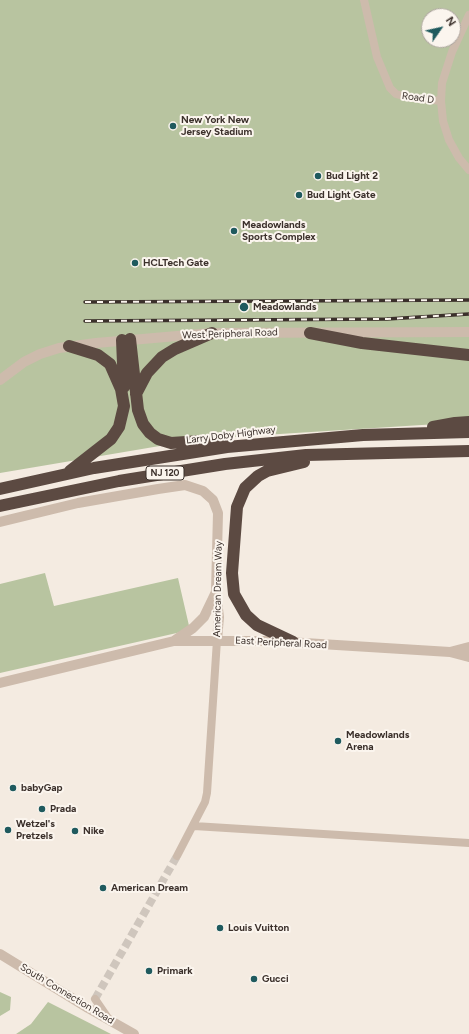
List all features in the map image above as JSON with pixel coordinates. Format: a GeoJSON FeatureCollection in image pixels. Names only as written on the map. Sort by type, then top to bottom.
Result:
{"type":"FeatureCollection","features":[{"type":"Feature","properties":{"kind":"highway"},"geometry":{"type":"LineString","coordinates":[[136,396],[147,374],[162,357],[175,349],[212,333]]}},
{"type":"Feature","properties":{"kind":"highway"},"geometry":{"type":"LineString","coordinates":[[310,333],[362,343],[469,355]]}},
{"type":"Feature","properties":{"kind":"highway"},"geometry":{"type":"LineString","coordinates":[[66,474],[106,444],[115,433],[123,413],[126,340]]}},
{"type":"Feature","properties":{"kind":"highway"},"geometry":{"type":"LineString","coordinates":[[126,340],[139,414],[143,424],[154,436],[162,441],[171,443],[200,441],[254,444]]}},
{"type":"Feature","properties":{"kind":"highway"},"geometry":{"type":"LineString","coordinates":[[69,346],[98,355],[106,360],[117,376],[123,395]]}},
{"type":"Feature","properties":{"kind":"highway"},"geometry":{"type":"LineString","coordinates":[[403,433],[455,423],[469,422]]}},
{"type":"Feature","properties":{"kind":"highway","name":"Larry Doby Highway"},"geometry":{"type":"LineString","coordinates":[[0,489],[66,474],[174,455],[254,444],[403,433],[469,432]]}},
{"type":"Feature","properties":{"kind":"highway","name":"NJ 120"},"geometry":{"type":"LineString","coordinates":[[0,506],[66,491],[172,472],[279,458],[469,451]]}},
{"type":"Feature","properties":{"kind":"highway"},"geometry":{"type":"LineString","coordinates":[[293,642],[252,621],[240,607],[236,598],[232,579],[237,507],[245,488],[262,473],[332,456]]}},
{"type":"Feature","properties":{"kind":"street","name":"Road D"},"geometry":{"type":"LineString","coordinates":[[364,0],[377,57],[390,88],[396,94],[407,98],[441,101],[443,121],[449,140],[459,158],[469,170]]}},
{"type":"Feature","properties":{"kind":"street"},"geometry":{"type":"LineString","coordinates":[[441,101],[442,83],[450,59],[469,15]]}},
{"type":"Feature","properties":{"kind":"street","name":"West Peripheral Road"},"geometry":{"type":"LineString","coordinates":[[0,380],[32,358],[49,351],[69,346],[126,340],[212,333],[469,332]]}},
{"type":"Feature","properties":{"kind":"street","name":"American Dream Way"},"geometry":{"type":"LineString","coordinates":[[0,522],[78,503],[180,485],[194,487],[212,498],[218,513],[216,592],[219,617],[207,793],[206,802],[177,856]]}},
{"type":"Feature","properties":{"kind":"street"},"geometry":{"type":"LineString","coordinates":[[174,641],[194,628],[204,617],[216,592]]}},
{"type":"Feature","properties":{"kind":"street","name":"East Peripheral Road"},"geometry":{"type":"LineString","coordinates":[[0,683],[174,641],[217,640],[293,642],[450,652],[469,657]]}},
{"type":"Feature","properties":{"kind":"street"},"geometry":{"type":"LineString","coordinates":[[450,652],[469,647]]}},
{"type":"Feature","properties":{"kind":"street"},"geometry":{"type":"LineString","coordinates":[[194,826],[469,843]]}},
{"type":"Feature","properties":{"kind":"street","name":"South Connection Road"},"geometry":{"type":"LineString","coordinates":[[0,954],[134,1034]]}},
{"type":"Feature","properties":{"kind":"street"},"geometry":{"type":"LineString","coordinates":[[95,999],[110,1021]]}},
{"type":"Feature","properties":{"kind":"green space","name":"Meadowlands Sports Complex"},"geometry":{"type":"Polygon","coordinates":[[[0,0],[469,0],[469,422],[201,439],[0,473],[0,0]]]}},
{"type":"Feature","properties":{"kind":"green space"},"geometry":{"type":"Polygon","coordinates":[[[45,573],[54,606],[178,578],[190,630],[0,673],[0,584],[45,573]]]}},
{"type":"Feature","properties":{"kind":"green space"},"geometry":{"type":"Polygon","coordinates":[[[0,992],[11,997],[10,1010],[0,1016],[0,992]]]}},
{"type":"Feature","properties":{"kind":"green space"},"geometry":{"type":"Polygon","coordinates":[[[48,1002],[111,1034],[16,1034],[31,1024],[48,1002]]]}},
{"type":"Feature","properties":{"kind":"tunnel"},"geometry":{"type":"LineString","coordinates":[[95,999],[177,856]]}},
{"type":"Feature","properties":{"kind":"railway"},"geometry":{"type":"LineString","coordinates":[[85,302],[469,300]]}},
{"type":"Feature","properties":{"kind":"railway"},"geometry":{"type":"LineString","coordinates":[[85,321],[387,319],[469,314]]}},
{"type":"Feature","properties":{"kind":"place","name":"New York New Jersey Stadium"},"geometry":{"type":"Point","coordinates":[173,126]}},
{"type":"Feature","properties":{"kind":"place","name":"Bud Light 2"},"geometry":{"type":"Point","coordinates":[318,176]}},
{"type":"Feature","properties":{"kind":"place","name":"Bud Light Gate"},"geometry":{"type":"Point","coordinates":[299,195]}},
{"type":"Feature","properties":{"kind":"place","name":"Meadowlands Sports Complex"},"geometry":{"type":"Point","coordinates":[234,231]}},
{"type":"Feature","properties":{"kind":"place","name":"HCLTech Gate"},"geometry":{"type":"Point","coordinates":[135,263]}},
{"type":"Feature","properties":{"kind":"place","name":"Meadowlands"},"geometry":{"type":"Point","coordinates":[244,307]}},
{"type":"Feature","properties":{"kind":"place","name":"Meadowlands Arena"},"geometry":{"type":"Point","coordinates":[338,741]}},
{"type":"Feature","properties":{"kind":"place","name":"babyGap"},"geometry":{"type":"Point","coordinates":[13,788]}},
{"type":"Feature","properties":{"kind":"place","name":"Prada"},"geometry":{"type":"Point","coordinates":[42,809]}},
{"type":"Feature","properties":{"kind":"place","name":"Wetzel's Pretzels"},"geometry":{"type":"Point","coordinates":[8,830]}},
{"type":"Feature","properties":{"kind":"place","name":"Nike"},"geometry":{"type":"Point","coordinates":[75,831]}},
{"type":"Feature","properties":{"kind":"place","name":"American Dream"},"geometry":{"type":"Point","coordinates":[103,888]}},
{"type":"Feature","properties":{"kind":"place","name":"Louis Vuitton"},"geometry":{"type":"Point","coordinates":[220,928]}},
{"type":"Feature","properties":{"kind":"place","name":"Primark"},"geometry":{"type":"Point","coordinates":[149,971]}},
{"type":"Feature","properties":{"kind":"place","name":"Gucci"},"geometry":{"type":"Point","coordinates":[254,979]}}]}
